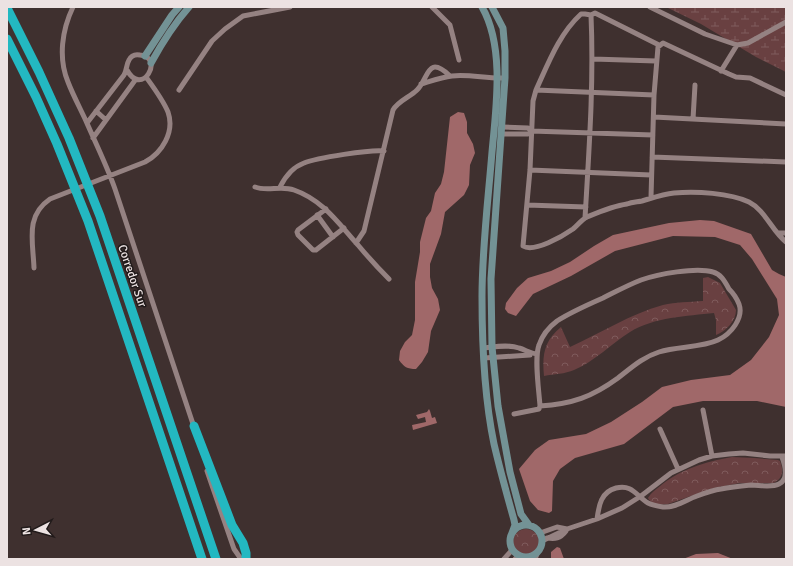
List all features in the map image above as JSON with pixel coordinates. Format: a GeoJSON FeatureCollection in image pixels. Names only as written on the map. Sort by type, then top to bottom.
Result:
{"type":"FeatureCollection","features":[{"type":"Feature","properties":{"kind":"highway","name":"Corredor Sur"},"geometry":{"type":"LineString","coordinates":[[8,10],[69,138],[100,216],[216,559]]}},
{"type":"Feature","properties":{"kind":"highway","name":"Corredor Sur"},"geometry":{"type":"LineString","coordinates":[[7,39],[36,97],[57,144],[88,221],[202,559]]}},
{"type":"Feature","properties":{"kind":"highway"},"geometry":{"type":"LineString","coordinates":[[7,50],[36,97]]}},
{"type":"Feature","properties":{"kind":"highway"},"geometry":{"type":"LineString","coordinates":[[194,426],[232,525],[244,543],[246,559]]}},
{"type":"Feature","properties":{"kind":"street"},"geometry":{"type":"LineString","coordinates":[[73,7],[68,21],[62,49],[63,65],[68,81],[115,189],[194,426],[210,481],[234,549],[241,559]]}},
{"type":"Feature","properties":{"kind":"street"},"geometry":{"type":"LineString","coordinates":[[145,56],[179,7]]}},
{"type":"Feature","properties":{"kind":"street"},"geometry":{"type":"LineString","coordinates":[[151,63],[161,45],[189,7]]}},
{"type":"Feature","properties":{"kind":"street"},"geometry":{"type":"LineString","coordinates":[[179,90],[212,41],[225,29],[243,16],[290,7]]}},
{"type":"Feature","properties":{"kind":"street"},"geometry":{"type":"LineString","coordinates":[[432,7],[450,25],[459,60]]}},
{"type":"Feature","properties":{"kind":"street"},"geometry":{"type":"LineString","coordinates":[[482,7],[493,33],[496,50],[497,78],[484,245],[482,295],[483,348],[487,396],[494,443],[515,525],[510,540],[518,556]]}},
{"type":"Feature","properties":{"kind":"street"},"geometry":{"type":"LineString","coordinates":[[492,7],[503,28],[505,51],[502,131],[491,279],[492,357],[498,406],[510,472],[522,514],[529,525]]}},
{"type":"Feature","properties":{"kind":"street"},"geometry":{"type":"LineString","coordinates":[[650,7],[706,34],[737,45],[748,43],[786,22]]}},
{"type":"Feature","properties":{"kind":"street"},"geometry":{"type":"LineString","coordinates":[[786,95],[750,78],[736,77],[663,43],[660,45],[595,13],[591,15],[581,14],[554,51],[536,90],[533,101],[530,170],[523,246],[534,249],[559,238],[573,229],[585,218],[611,208],[641,201],[651,197],[684,192],[728,195],[748,202],[756,206],[786,242]]}},
{"type":"Feature","properties":{"kind":"street"},"geometry":{"type":"LineString","coordinates":[[585,218],[593,93],[591,15]]}},
{"type":"Feature","properties":{"kind":"street"},"geometry":{"type":"LineString","coordinates":[[651,197],[656,60],[658,47],[660,45]]}},
{"type":"Feature","properties":{"kind":"street"},"geometry":{"type":"LineString","coordinates":[[722,71],[737,45]]}},
{"type":"Feature","properties":{"kind":"street"},"geometry":{"type":"LineString","coordinates":[[87,123],[127,70],[128,62],[133,56],[145,56],[149,59],[152,69],[146,78],[141,79],[136,79],[130,76],[127,70]]}},
{"type":"Feature","properties":{"kind":"street"},"geometry":{"type":"LineString","coordinates":[[593,59],[656,60]]}},
{"type":"Feature","properties":{"kind":"street"},"geometry":{"type":"LineString","coordinates":[[356,243],[364,231],[393,110],[422,84],[431,68],[443,69],[450,76]]}},
{"type":"Feature","properties":{"kind":"street"},"geometry":{"type":"LineString","coordinates":[[422,84],[450,76],[505,78]]}},
{"type":"Feature","properties":{"kind":"street"},"geometry":{"type":"LineString","coordinates":[[34,268],[33,224],[35,215],[40,207],[50,199],[134,167],[154,157],[162,148],[169,132],[170,122],[168,113],[162,100],[146,78]]}},
{"type":"Feature","properties":{"kind":"street"},"geometry":{"type":"LineString","coordinates":[[93,138],[136,79]]}},
{"type":"Feature","properties":{"kind":"street"},"geometry":{"type":"LineString","coordinates":[[693,119],[695,85]]}},
{"type":"Feature","properties":{"kind":"street"},"geometry":{"type":"LineString","coordinates":[[536,90],[654,95]]}},
{"type":"Feature","properties":{"kind":"street"},"geometry":{"type":"LineString","coordinates":[[96,111],[106,120]]}},
{"type":"Feature","properties":{"kind":"street"},"geometry":{"type":"LineString","coordinates":[[654,117],[786,124]]}},
{"type":"Feature","properties":{"kind":"street"},"geometry":{"type":"LineString","coordinates":[[502,131],[528,134],[531,131],[653,135]]}},
{"type":"Feature","properties":{"kind":"street"},"geometry":{"type":"LineString","coordinates":[[280,187],[290,172],[303,163],[314,159],[374,150],[384,151]]}},
{"type":"Feature","properties":{"kind":"street"},"geometry":{"type":"LineString","coordinates":[[652,157],[786,162]]}},
{"type":"Feature","properties":{"kind":"street"},"geometry":{"type":"LineString","coordinates":[[530,170],[651,174]]}},
{"type":"Feature","properties":{"kind":"street"},"geometry":{"type":"LineString","coordinates":[[256,187],[267,189],[280,187],[294,190],[309,197],[326,208],[389,279]]}},
{"type":"Feature","properties":{"kind":"street"},"geometry":{"type":"LineString","coordinates":[[527,205],[586,207]]}},
{"type":"Feature","properties":{"kind":"street"},"geometry":{"type":"LineString","coordinates":[[326,208],[298,230],[298,235],[313,250],[316,250],[344,228]]}},
{"type":"Feature","properties":{"kind":"street"},"geometry":{"type":"LineString","coordinates":[[317,215],[333,237]]}},
{"type":"Feature","properties":{"kind":"street"},"geometry":{"type":"LineString","coordinates":[[778,233],[786,233]]}},
{"type":"Feature","properties":{"kind":"street"},"geometry":{"type":"LineString","coordinates":[[514,414],[539,409],[540,406],[570,402],[586,397],[601,390],[639,362],[653,354],[671,348],[706,344],[718,340],[729,333],[738,322],[741,312],[739,303],[723,278],[714,272],[699,270],[672,273],[642,280],[583,306],[557,321],[549,328],[539,345],[537,354],[540,406]]}},
{"type":"Feature","properties":{"kind":"street"},"geometry":{"type":"LineString","coordinates":[[483,348],[518,348],[526,352],[537,354]]}},
{"type":"Feature","properties":{"kind":"street"},"geometry":{"type":"LineString","coordinates":[[484,358],[537,354]]}},
{"type":"Feature","properties":{"kind":"street"},"geometry":{"type":"LineString","coordinates":[[703,410],[712,456]]}},
{"type":"Feature","properties":{"kind":"street"},"geometry":{"type":"LineString","coordinates":[[660,429],[678,470]]}},
{"type":"Feature","properties":{"kind":"street"},"geometry":{"type":"LineString","coordinates":[[540,533],[556,527],[567,529],[597,519],[622,508],[641,496],[671,473],[699,460],[712,456],[743,453],[784,456],[786,470],[785,476],[779,484],[774,486],[752,485],[719,489],[679,504],[665,507],[655,506],[646,502],[641,496],[634,490],[625,487],[618,487],[611,489],[603,495],[597,519]]}},
{"type":"Feature","properties":{"kind":"street"},"geometry":{"type":"LineString","coordinates":[[512,533],[520,526],[529,525],[534,527],[544,540]]}},
{"type":"Feature","properties":{"kind":"street"},"geometry":{"type":"LineString","coordinates":[[544,540],[562,536],[567,529]]}},
{"type":"Feature","properties":{"kind":"street"},"geometry":{"type":"LineString","coordinates":[[504,559],[518,556],[528,558],[536,556],[544,540]]}},
{"type":"Feature","properties":{"kind":"green space"},"geometry":{"type":"Polygon","coordinates":[[[666,7],[786,7],[786,72],[756,57],[701,24],[666,7]]]}},
{"type":"Feature","properties":{"kind":"green space"},"geometry":{"type":"Polygon","coordinates":[[[708,277],[720,283],[736,310],[736,314],[732,322],[720,333],[716,335],[716,320],[714,313],[660,320],[639,327],[630,332],[581,367],[567,372],[544,376],[543,361],[545,349],[555,332],[561,327],[570,347],[639,313],[673,303],[703,301],[703,278],[708,277]]]}},
{"type":"Feature","properties":{"kind":"green space"},"geometry":{"type":"Polygon","coordinates":[[[732,457],[778,460],[780,461],[781,465],[781,477],[773,483],[740,483],[714,488],[668,504],[654,503],[649,500],[648,498],[653,492],[675,475],[712,461],[732,457]]]}},
{"type":"Feature","properties":{"kind":"green space"},"geometry":{"type":"Polygon","coordinates":[[[526,529],[535,533],[539,542],[535,551],[526,555],[517,551],[513,542],[517,533],[526,529]]]}},
{"type":"Feature","properties":{"kind":"shaded area"},"geometry":{"type":"Polygon","coordinates":[[[458,112],[464,113],[467,122],[467,133],[473,144],[475,153],[470,165],[469,185],[464,195],[445,212],[441,234],[430,264],[432,288],[438,299],[440,310],[431,331],[428,352],[416,369],[410,369],[404,366],[399,360],[400,351],[405,342],[412,335],[415,320],[415,282],[420,252],[420,242],[426,218],[431,211],[435,193],[441,184],[444,172],[450,117],[458,112]]]}},
{"type":"Feature","properties":{"kind":"shaded area"},"geometry":{"type":"Polygon","coordinates":[[[700,220],[714,221],[751,234],[772,270],[786,277],[786,407],[757,401],[703,401],[673,407],[624,444],[575,458],[560,469],[553,481],[552,511],[549,513],[538,510],[530,501],[519,469],[535,450],[549,440],[586,434],[611,422],[662,387],[691,380],[730,375],[751,360],[769,337],[779,315],[777,299],[752,259],[740,245],[715,237],[673,236],[615,251],[571,276],[533,294],[516,316],[508,313],[505,309],[506,303],[517,288],[528,278],[551,271],[570,262],[613,235],[669,223],[700,220]]]}},
{"type":"Feature","properties":{"kind":"shaded area"},"geometry":{"type":"Polygon","coordinates":[[[429,409],[432,418],[435,417],[437,423],[413,430],[412,425],[426,422],[425,417],[418,419],[416,415],[427,412],[429,409]]]}},
{"type":"Feature","properties":{"kind":"shaded area"},"geometry":{"type":"Polygon","coordinates":[[[557,547],[560,548],[564,559],[551,559],[551,552],[557,547]]]}},
{"type":"Feature","properties":{"kind":"shaded area"},"geometry":{"type":"Polygon","coordinates":[[[718,553],[733,559],[683,559],[696,554],[718,553]]]}}]}
